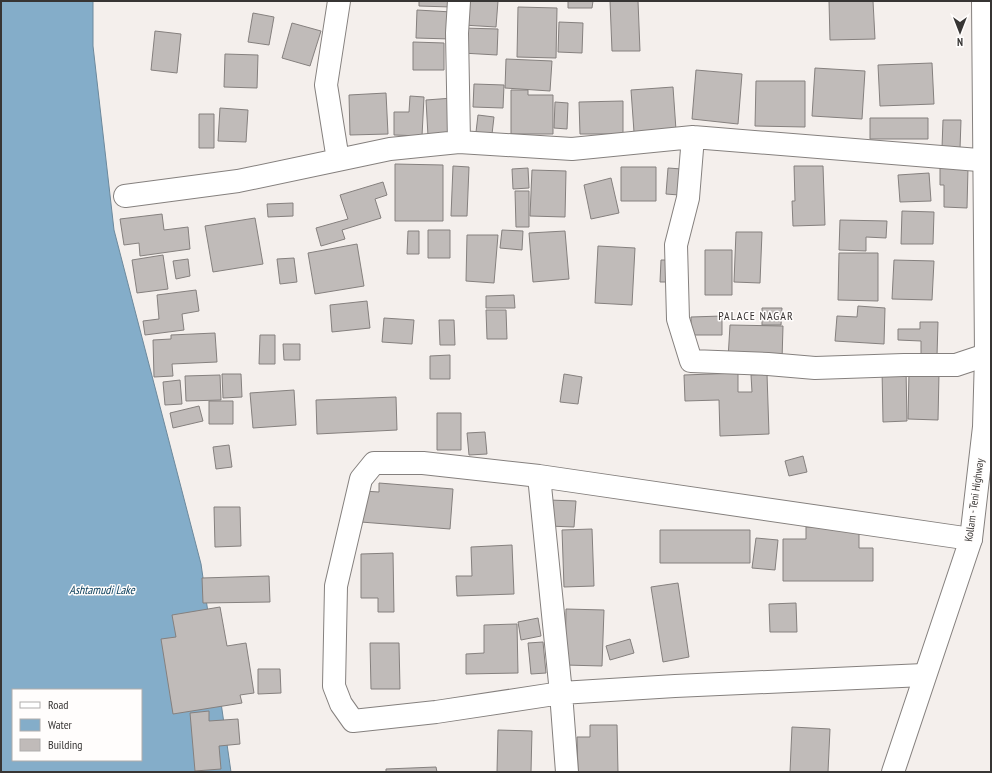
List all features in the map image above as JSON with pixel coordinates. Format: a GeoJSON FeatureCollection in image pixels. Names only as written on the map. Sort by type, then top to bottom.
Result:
{"type":"FeatureCollection","features":[{"type":"Feature","properties":{"kind":"street"},"geometry":{"type":"LineString","coordinates":[[338,160],[326,85],[339,1]]}},
{"type":"Feature","properties":{"kind":"street"},"geometry":{"type":"LineString","coordinates":[[459,1],[457,33],[459,142]]}},
{"type":"Feature","properties":{"kind":"street","name":"Kollam - Teni Highway"},"geometry":{"type":"LineString","coordinates":[[893,772],[924,675],[971,539],[984,427],[989,356],[988,162],[983,1]]}},
{"type":"Feature","properties":{"kind":"street"},"geometry":{"type":"LineString","coordinates":[[125,196],[238,181],[390,149],[459,142],[572,149],[693,137],[988,162]]}},
{"type":"Feature","properties":{"kind":"street"},"geometry":{"type":"LineString","coordinates":[[693,137],[688,198],[676,245],[678,318],[691,361],[768,364],[815,368],[956,365],[989,356]]}},
{"type":"Feature","properties":{"kind":"street"},"geometry":{"type":"LineString","coordinates":[[924,675],[561,693],[436,712],[353,721],[341,704],[334,686],[336,586],[361,479],[374,463],[423,463],[538,476],[971,539]]}},
{"type":"Feature","properties":{"kind":"street"},"geometry":{"type":"LineString","coordinates":[[538,476],[561,693],[567,772]]}},
{"type":"Feature","properties":{"kind":"water","name":"Ashtamudi Lake"},"geometry":{"type":"Polygon","coordinates":[[[1,1],[93,1],[93,46],[114,230],[201,564],[231,772],[1,772],[1,1]]]}},
{"type":"Feature","properties":{"kind":"building"},"geometry":{"type":"Polygon","coordinates":[[[419,1],[451,1],[451,7],[419,6],[419,1]]]}},
{"type":"Feature","properties":{"kind":"building"},"geometry":{"type":"Polygon","coordinates":[[[464,1],[498,1],[496,27],[463,25],[464,1]]]}},
{"type":"Feature","properties":{"kind":"building"},"geometry":{"type":"Polygon","coordinates":[[[568,1],[593,1],[592,8],[568,8],[568,1]]]}},
{"type":"Feature","properties":{"kind":"building"},"geometry":{"type":"Polygon","coordinates":[[[610,1],[638,1],[640,51],[612,51],[610,1]]]}},
{"type":"Feature","properties":{"kind":"building"},"geometry":{"type":"Polygon","coordinates":[[[829,1],[873,1],[875,39],[830,40],[829,1]]]}},
{"type":"Feature","properties":{"kind":"building"},"geometry":{"type":"Polygon","coordinates":[[[518,7],[557,8],[556,58],[517,57],[518,7]]]}},
{"type":"Feature","properties":{"kind":"building"},"geometry":{"type":"Polygon","coordinates":[[[417,10],[452,12],[451,39],[416,38],[417,10]]]}},
{"type":"Feature","properties":{"kind":"building"},"geometry":{"type":"Polygon","coordinates":[[[253,13],[274,17],[269,45],[248,42],[253,13]]]}},
{"type":"Feature","properties":{"kind":"building"},"geometry":{"type":"Polygon","coordinates":[[[559,22],[583,23],[582,53],[558,52],[559,22]]]}},
{"type":"Feature","properties":{"kind":"building"},"geometry":{"type":"Polygon","coordinates":[[[292,23],[321,31],[310,66],[282,58],[292,23]]]}},
{"type":"Feature","properties":{"kind":"building"},"geometry":{"type":"Polygon","coordinates":[[[463,28],[498,29],[497,55],[462,53],[463,28]]]}},
{"type":"Feature","properties":{"kind":"building"},"geometry":{"type":"Polygon","coordinates":[[[155,31],[181,34],[177,73],[151,70],[155,31]]]}},
{"type":"Feature","properties":{"kind":"building"},"geometry":{"type":"Polygon","coordinates":[[[413,42],[444,43],[444,70],[413,70],[413,42]]]}},
{"type":"Feature","properties":{"kind":"building"},"geometry":{"type":"Polygon","coordinates":[[[225,54],[258,55],[257,88],[224,87],[225,54]]]}},
{"type":"Feature","properties":{"kind":"building"},"geometry":{"type":"Polygon","coordinates":[[[506,59],[552,61],[550,91],[505,88],[506,59]]]}},
{"type":"Feature","properties":{"kind":"building"},"geometry":{"type":"Polygon","coordinates":[[[932,63],[934,104],[880,106],[878,65],[932,63]]]}},
{"type":"Feature","properties":{"kind":"building"},"geometry":{"type":"Polygon","coordinates":[[[815,68],[865,71],[862,119],[812,116],[815,68]]]}},
{"type":"Feature","properties":{"kind":"building"},"geometry":{"type":"Polygon","coordinates":[[[696,70],[742,74],[738,124],[692,119],[696,70]]]}},
{"type":"Feature","properties":{"kind":"building"},"geometry":{"type":"Polygon","coordinates":[[[756,81],[805,81],[805,127],[755,126],[756,81]]]}},
{"type":"Feature","properties":{"kind":"building"},"geometry":{"type":"Polygon","coordinates":[[[474,84],[504,85],[503,108],[473,107],[474,84]]]}},
{"type":"Feature","properties":{"kind":"building"},"geometry":{"type":"Polygon","coordinates":[[[673,87],[676,130],[634,132],[631,90],[673,87]]]}},
{"type":"Feature","properties":{"kind":"building"},"geometry":{"type":"Polygon","coordinates":[[[511,90],[528,90],[528,95],[553,95],[553,134],[511,134],[511,90]]]}},
{"type":"Feature","properties":{"kind":"building"},"geometry":{"type":"Polygon","coordinates":[[[386,93],[388,134],[350,135],[349,95],[386,93]]]}},
{"type":"Feature","properties":{"kind":"building"},"geometry":{"type":"Polygon","coordinates":[[[410,96],[424,97],[422,136],[394,135],[394,112],[409,112],[410,96]]]}},
{"type":"Feature","properties":{"kind":"building"},"geometry":{"type":"Polygon","coordinates":[[[453,98],[455,135],[428,136],[426,100],[453,98]]]}},
{"type":"Feature","properties":{"kind":"building"},"geometry":{"type":"Polygon","coordinates":[[[623,101],[623,134],[580,134],[579,102],[623,101]]]}},
{"type":"Feature","properties":{"kind":"building"},"geometry":{"type":"Polygon","coordinates":[[[555,102],[568,103],[567,129],[554,128],[555,102]]]}},
{"type":"Feature","properties":{"kind":"building"},"geometry":{"type":"Polygon","coordinates":[[[220,108],[248,110],[246,142],[218,141],[220,108]]]}},
{"type":"Feature","properties":{"kind":"building"},"geometry":{"type":"Polygon","coordinates":[[[199,114],[214,114],[214,148],[199,148],[199,114]]]}},
{"type":"Feature","properties":{"kind":"building"},"geometry":{"type":"Polygon","coordinates":[[[478,115],[494,117],[492,134],[476,132],[478,115]]]}},
{"type":"Feature","properties":{"kind":"building"},"geometry":{"type":"Polygon","coordinates":[[[870,118],[928,118],[928,139],[870,139],[870,118]]]}},
{"type":"Feature","properties":{"kind":"building"},"geometry":{"type":"Polygon","coordinates":[[[943,120],[961,120],[960,149],[942,148],[943,120]]]}},
{"type":"Feature","properties":{"kind":"building"},"geometry":{"type":"Polygon","coordinates":[[[395,164],[443,165],[443,221],[395,221],[395,164]]]}},
{"type":"Feature","properties":{"kind":"building"},"geometry":{"type":"Polygon","coordinates":[[[453,166],[469,167],[467,216],[451,216],[453,166]]]}},
{"type":"Feature","properties":{"kind":"building"},"geometry":{"type":"Polygon","coordinates":[[[794,166],[823,166],[825,225],[793,226],[792,201],[795,201],[794,166]]]}},
{"type":"Feature","properties":{"kind":"building"},"geometry":{"type":"Polygon","coordinates":[[[621,167],[656,167],[656,201],[621,201],[621,167]]]}},
{"type":"Feature","properties":{"kind":"building"},"geometry":{"type":"Polygon","coordinates":[[[940,167],[968,168],[967,208],[944,207],[944,185],[940,185],[940,167]]]}},
{"type":"Feature","properties":{"kind":"building"},"geometry":{"type":"Polygon","coordinates":[[[528,168],[529,188],[513,189],[512,169],[528,168]]]}},
{"type":"Feature","properties":{"kind":"building"},"geometry":{"type":"Polygon","coordinates":[[[668,168],[682,169],[679,195],[666,194],[668,168]]]}},
{"type":"Feature","properties":{"kind":"building"},"geometry":{"type":"Polygon","coordinates":[[[532,170],[566,171],[565,217],[530,216],[532,170]]]}},
{"type":"Feature","properties":{"kind":"building"},"geometry":{"type":"Polygon","coordinates":[[[929,173],[931,201],[900,202],[898,175],[929,173]]]}},
{"type":"Feature","properties":{"kind":"building"},"geometry":{"type":"Polygon","coordinates":[[[611,178],[619,213],[591,219],[584,185],[611,178]]]}},
{"type":"Feature","properties":{"kind":"building"},"geometry":{"type":"Polygon","coordinates":[[[383,182],[387,195],[375,199],[381,218],[342,230],[345,239],[321,246],[316,228],[348,219],[340,195],[383,182]]]}},
{"type":"Feature","properties":{"kind":"building"},"geometry":{"type":"Polygon","coordinates":[[[515,191],[529,191],[529,227],[516,227],[515,191]]]}},
{"type":"Feature","properties":{"kind":"building"},"geometry":{"type":"Polygon","coordinates":[[[293,203],[293,216],[268,217],[267,204],[293,203]]]}},
{"type":"Feature","properties":{"kind":"building"},"geometry":{"type":"Polygon","coordinates":[[[902,211],[934,212],[933,244],[901,244],[902,211]]]}},
{"type":"Feature","properties":{"kind":"building"},"geometry":{"type":"Polygon","coordinates":[[[162,214],[164,230],[188,227],[190,249],[140,256],[139,243],[124,245],[120,219],[162,214]]]}},
{"type":"Feature","properties":{"kind":"building"},"geometry":{"type":"Polygon","coordinates":[[[255,218],[263,264],[213,272],[205,226],[255,218]]]}},
{"type":"Feature","properties":{"kind":"building"},"geometry":{"type":"Polygon","coordinates":[[[840,220],[887,221],[886,238],[866,237],[866,251],[839,250],[840,220]]]}},
{"type":"Feature","properties":{"kind":"building"},"geometry":{"type":"Polygon","coordinates":[[[428,230],[450,230],[450,258],[428,258],[428,230]]]}},
{"type":"Feature","properties":{"kind":"building"},"geometry":{"type":"Polygon","coordinates":[[[502,230],[523,231],[522,250],[500,248],[502,230]]]}},
{"type":"Feature","properties":{"kind":"building"},"geometry":{"type":"Polygon","coordinates":[[[408,231],[419,231],[419,254],[407,254],[408,231]]]}},
{"type":"Feature","properties":{"kind":"building"},"geometry":{"type":"Polygon","coordinates":[[[565,231],[569,279],[533,282],[529,233],[565,231]]]}},
{"type":"Feature","properties":{"kind":"building"},"geometry":{"type":"Polygon","coordinates":[[[736,232],[762,232],[760,283],[734,282],[736,232]]]}},
{"type":"Feature","properties":{"kind":"building"},"geometry":{"type":"Polygon","coordinates":[[[467,235],[498,235],[494,283],[466,281],[467,235]]]}},
{"type":"Feature","properties":{"kind":"building"},"geometry":{"type":"Polygon","coordinates":[[[357,244],[364,286],[315,294],[308,253],[357,244]]]}},
{"type":"Feature","properties":{"kind":"building"},"geometry":{"type":"Polygon","coordinates":[[[598,246],[635,248],[632,305],[595,303],[598,246]]]}},
{"type":"Feature","properties":{"kind":"building"},"geometry":{"type":"Polygon","coordinates":[[[705,250],[732,250],[732,295],[705,295],[705,250]]]}},
{"type":"Feature","properties":{"kind":"building"},"geometry":{"type":"Polygon","coordinates":[[[839,253],[878,253],[878,301],[838,300],[839,253]]]}},
{"type":"Feature","properties":{"kind":"building"},"geometry":{"type":"Polygon","coordinates":[[[163,255],[168,289],[137,293],[132,260],[163,255]]]}},
{"type":"Feature","properties":{"kind":"building"},"geometry":{"type":"Polygon","coordinates":[[[294,258],[297,282],[280,284],[277,259],[294,258]]]}},
{"type":"Feature","properties":{"kind":"building"},"geometry":{"type":"Polygon","coordinates":[[[188,259],[190,276],[176,279],[173,261],[188,259]]]}},
{"type":"Feature","properties":{"kind":"building"},"geometry":{"type":"Polygon","coordinates":[[[661,260],[672,260],[672,282],[660,282],[661,260]]]}},
{"type":"Feature","properties":{"kind":"building"},"geometry":{"type":"Polygon","coordinates":[[[894,260],[934,261],[932,300],[892,299],[894,260]]]}},
{"type":"Feature","properties":{"kind":"building"},"geometry":{"type":"Polygon","coordinates":[[[196,290],[199,311],[182,314],[184,330],[145,335],[143,321],[159,319],[157,295],[196,290]]]}},
{"type":"Feature","properties":{"kind":"building"},"geometry":{"type":"Polygon","coordinates":[[[514,295],[515,308],[486,308],[486,296],[514,295]]]}},
{"type":"Feature","properties":{"kind":"building"},"geometry":{"type":"Polygon","coordinates":[[[367,301],[370,328],[332,332],[330,305],[367,301]]]}},
{"type":"Feature","properties":{"kind":"building"},"geometry":{"type":"Polygon","coordinates":[[[858,306],[885,308],[884,344],[835,341],[837,316],[857,317],[858,306]]]}},
{"type":"Feature","properties":{"kind":"building"},"geometry":{"type":"Polygon","coordinates":[[[762,308],[782,308],[781,325],[762,325],[762,308]]]}},
{"type":"Feature","properties":{"kind":"building"},"geometry":{"type":"Polygon","coordinates":[[[486,310],[506,310],[507,339],[487,339],[486,310]]]}},
{"type":"Feature","properties":{"kind":"building"},"geometry":{"type":"Polygon","coordinates":[[[722,316],[722,335],[691,335],[691,317],[722,316]]]}},
{"type":"Feature","properties":{"kind":"building"},"geometry":{"type":"Polygon","coordinates":[[[384,318],[414,320],[412,344],[382,342],[384,318]]]}},
{"type":"Feature","properties":{"kind":"building"},"geometry":{"type":"Polygon","coordinates":[[[439,320],[454,320],[455,345],[440,345],[439,320]]]}},
{"type":"Feature","properties":{"kind":"building"},"geometry":{"type":"Polygon","coordinates":[[[920,322],[938,322],[937,356],[921,356],[921,341],[898,340],[898,329],[920,329],[920,322]]]}},
{"type":"Feature","properties":{"kind":"building"},"geometry":{"type":"Polygon","coordinates":[[[730,325],[783,326],[782,360],[728,359],[730,325]]]}},
{"type":"Feature","properties":{"kind":"building"},"geometry":{"type":"Polygon","coordinates":[[[215,333],[217,362],[172,364],[173,376],[154,377],[153,340],[171,339],[171,335],[215,333]]]}},
{"type":"Feature","properties":{"kind":"building"},"geometry":{"type":"Polygon","coordinates":[[[260,335],[275,335],[275,364],[259,364],[260,335]]]}},
{"type":"Feature","properties":{"kind":"building"},"geometry":{"type":"Polygon","coordinates":[[[283,344],[300,344],[300,360],[284,360],[283,344]]]}},
{"type":"Feature","properties":{"kind":"building"},"geometry":{"type":"Polygon","coordinates":[[[450,355],[450,379],[430,379],[430,356],[450,355]]]}},
{"type":"Feature","properties":{"kind":"building"},"geometry":{"type":"Polygon","coordinates":[[[882,369],[906,369],[907,421],[883,422],[882,369]]]}},
{"type":"Feature","properties":{"kind":"building"},"geometry":{"type":"Polygon","coordinates":[[[909,372],[939,373],[938,420],[908,419],[909,372]]]}},
{"type":"Feature","properties":{"kind":"building"},"geometry":{"type":"Polygon","coordinates":[[[738,373],[738,392],[752,392],[751,375],[767,374],[769,434],[720,436],[719,400],[685,401],[684,375],[738,373]]]}},
{"type":"Feature","properties":{"kind":"building"},"geometry":{"type":"Polygon","coordinates":[[[222,374],[241,374],[242,397],[223,398],[222,374]]]}},
{"type":"Feature","properties":{"kind":"building"},"geometry":{"type":"Polygon","coordinates":[[[564,374],[582,377],[578,404],[560,402],[564,374]]]}},
{"type":"Feature","properties":{"kind":"building"},"geometry":{"type":"Polygon","coordinates":[[[220,375],[221,400],[186,401],[185,376],[220,375]]]}},
{"type":"Feature","properties":{"kind":"building"},"geometry":{"type":"Polygon","coordinates":[[[180,380],[182,404],[165,405],[163,382],[180,380]]]}},
{"type":"Feature","properties":{"kind":"building"},"geometry":{"type":"Polygon","coordinates":[[[294,390],[296,425],[253,428],[250,393],[294,390]]]}},
{"type":"Feature","properties":{"kind":"building"},"geometry":{"type":"Polygon","coordinates":[[[396,397],[397,430],[317,434],[316,400],[396,397]]]}},
{"type":"Feature","properties":{"kind":"building"},"geometry":{"type":"Polygon","coordinates":[[[209,401],[233,401],[233,424],[209,424],[209,401]]]}},
{"type":"Feature","properties":{"kind":"building"},"geometry":{"type":"Polygon","coordinates":[[[199,406],[203,421],[173,428],[170,413],[199,406]]]}},
{"type":"Feature","properties":{"kind":"building"},"geometry":{"type":"Polygon","coordinates":[[[437,413],[461,413],[461,450],[437,450],[437,413]]]}},
{"type":"Feature","properties":{"kind":"building"},"geometry":{"type":"Polygon","coordinates":[[[485,432],[487,454],[469,455],[467,433],[485,432]]]}},
{"type":"Feature","properties":{"kind":"building"},"geometry":{"type":"Polygon","coordinates":[[[229,445],[232,467],[216,469],[213,447],[229,445]]]}},
{"type":"Feature","properties":{"kind":"building"},"geometry":{"type":"Polygon","coordinates":[[[803,456],[807,472],[789,476],[785,461],[803,456]]]}},
{"type":"Feature","properties":{"kind":"building"},"geometry":{"type":"Polygon","coordinates":[[[379,483],[453,489],[450,529],[361,522],[363,491],[379,492],[379,483]]]}},
{"type":"Feature","properties":{"kind":"building"},"geometry":{"type":"Polygon","coordinates":[[[549,500],[576,501],[574,527],[548,526],[549,500]]]}},
{"type":"Feature","properties":{"kind":"building"},"geometry":{"type":"Polygon","coordinates":[[[214,507],[240,507],[241,546],[215,547],[214,507]]]}},
{"type":"Feature","properties":{"kind":"building"},"geometry":{"type":"Polygon","coordinates":[[[806,527],[859,527],[859,548],[873,548],[873,581],[783,581],[783,539],[806,539],[806,527]]]}},
{"type":"Feature","properties":{"kind":"building"},"geometry":{"type":"Polygon","coordinates":[[[592,529],[594,586],[564,587],[562,530],[592,529]]]}},
{"type":"Feature","properties":{"kind":"building"},"geometry":{"type":"Polygon","coordinates":[[[660,530],[750,530],[750,563],[660,563],[660,530]]]}},
{"type":"Feature","properties":{"kind":"building"},"geometry":{"type":"Polygon","coordinates":[[[756,538],[778,540],[775,570],[752,568],[756,538]]]}},
{"type":"Feature","properties":{"kind":"building"},"geometry":{"type":"Polygon","coordinates":[[[512,545],[514,594],[457,596],[456,576],[472,576],[471,547],[512,545]]]}},
{"type":"Feature","properties":{"kind":"building"},"geometry":{"type":"Polygon","coordinates":[[[393,553],[394,612],[378,612],[378,598],[361,598],[361,554],[393,553]]]}},
{"type":"Feature","properties":{"kind":"building"},"geometry":{"type":"Polygon","coordinates":[[[269,576],[270,602],[203,603],[202,578],[269,576]]]}},
{"type":"Feature","properties":{"kind":"building"},"geometry":{"type":"Polygon","coordinates":[[[678,583],[689,657],[663,662],[651,587],[678,583]]]}},
{"type":"Feature","properties":{"kind":"building"},"geometry":{"type":"Polygon","coordinates":[[[796,603],[797,632],[770,632],[769,604],[796,603]]]}},
{"type":"Feature","properties":{"kind":"building"},"geometry":{"type":"Polygon","coordinates":[[[220,607],[227,646],[246,643],[254,693],[240,695],[242,703],[173,714],[161,639],[176,637],[172,615],[220,607]]]}},
{"type":"Feature","properties":{"kind":"building"},"geometry":{"type":"Polygon","coordinates":[[[566,609],[604,610],[602,666],[565,665],[566,609]]]}},
{"type":"Feature","properties":{"kind":"building"},"geometry":{"type":"Polygon","coordinates":[[[538,618],[541,636],[521,640],[518,622],[538,618]]]}},
{"type":"Feature","properties":{"kind":"building"},"geometry":{"type":"Polygon","coordinates":[[[517,624],[518,673],[466,674],[466,654],[484,653],[484,625],[517,624]]]}},
{"type":"Feature","properties":{"kind":"building"},"geometry":{"type":"Polygon","coordinates":[[[630,639],[634,653],[610,660],[606,646],[630,639]]]}},
{"type":"Feature","properties":{"kind":"building"},"geometry":{"type":"Polygon","coordinates":[[[543,642],[546,673],[531,674],[528,643],[543,642]]]}},
{"type":"Feature","properties":{"kind":"building"},"geometry":{"type":"Polygon","coordinates":[[[370,643],[399,643],[400,689],[371,689],[370,643]]]}},
{"type":"Feature","properties":{"kind":"building"},"geometry":{"type":"Polygon","coordinates":[[[258,669],[280,669],[281,693],[258,694],[258,669]]]}},
{"type":"Feature","properties":{"kind":"building"},"geometry":{"type":"Polygon","coordinates":[[[209,711],[209,721],[238,719],[240,744],[219,746],[221,769],[195,771],[190,713],[209,711]]]}},
{"type":"Feature","properties":{"kind":"building"},"geometry":{"type":"Polygon","coordinates":[[[590,725],[617,725],[618,772],[578,772],[577,737],[590,737],[590,725]]]}},
{"type":"Feature","properties":{"kind":"building"},"geometry":{"type":"Polygon","coordinates":[[[792,727],[830,729],[828,772],[790,772],[792,727]]]}},
{"type":"Feature","properties":{"kind":"building"},"geometry":{"type":"Polygon","coordinates":[[[498,730],[532,731],[531,772],[497,772],[498,730]]]}},
{"type":"Feature","properties":{"kind":"building"},"geometry":{"type":"Polygon","coordinates":[[[436,767],[437,772],[386,772],[386,769],[436,767]]]}},
{"type":"Feature","properties":{"kind":"district","name":"PALACE NAGAR"},"geometry":{"type":"Point","coordinates":[756,315]}}]}
